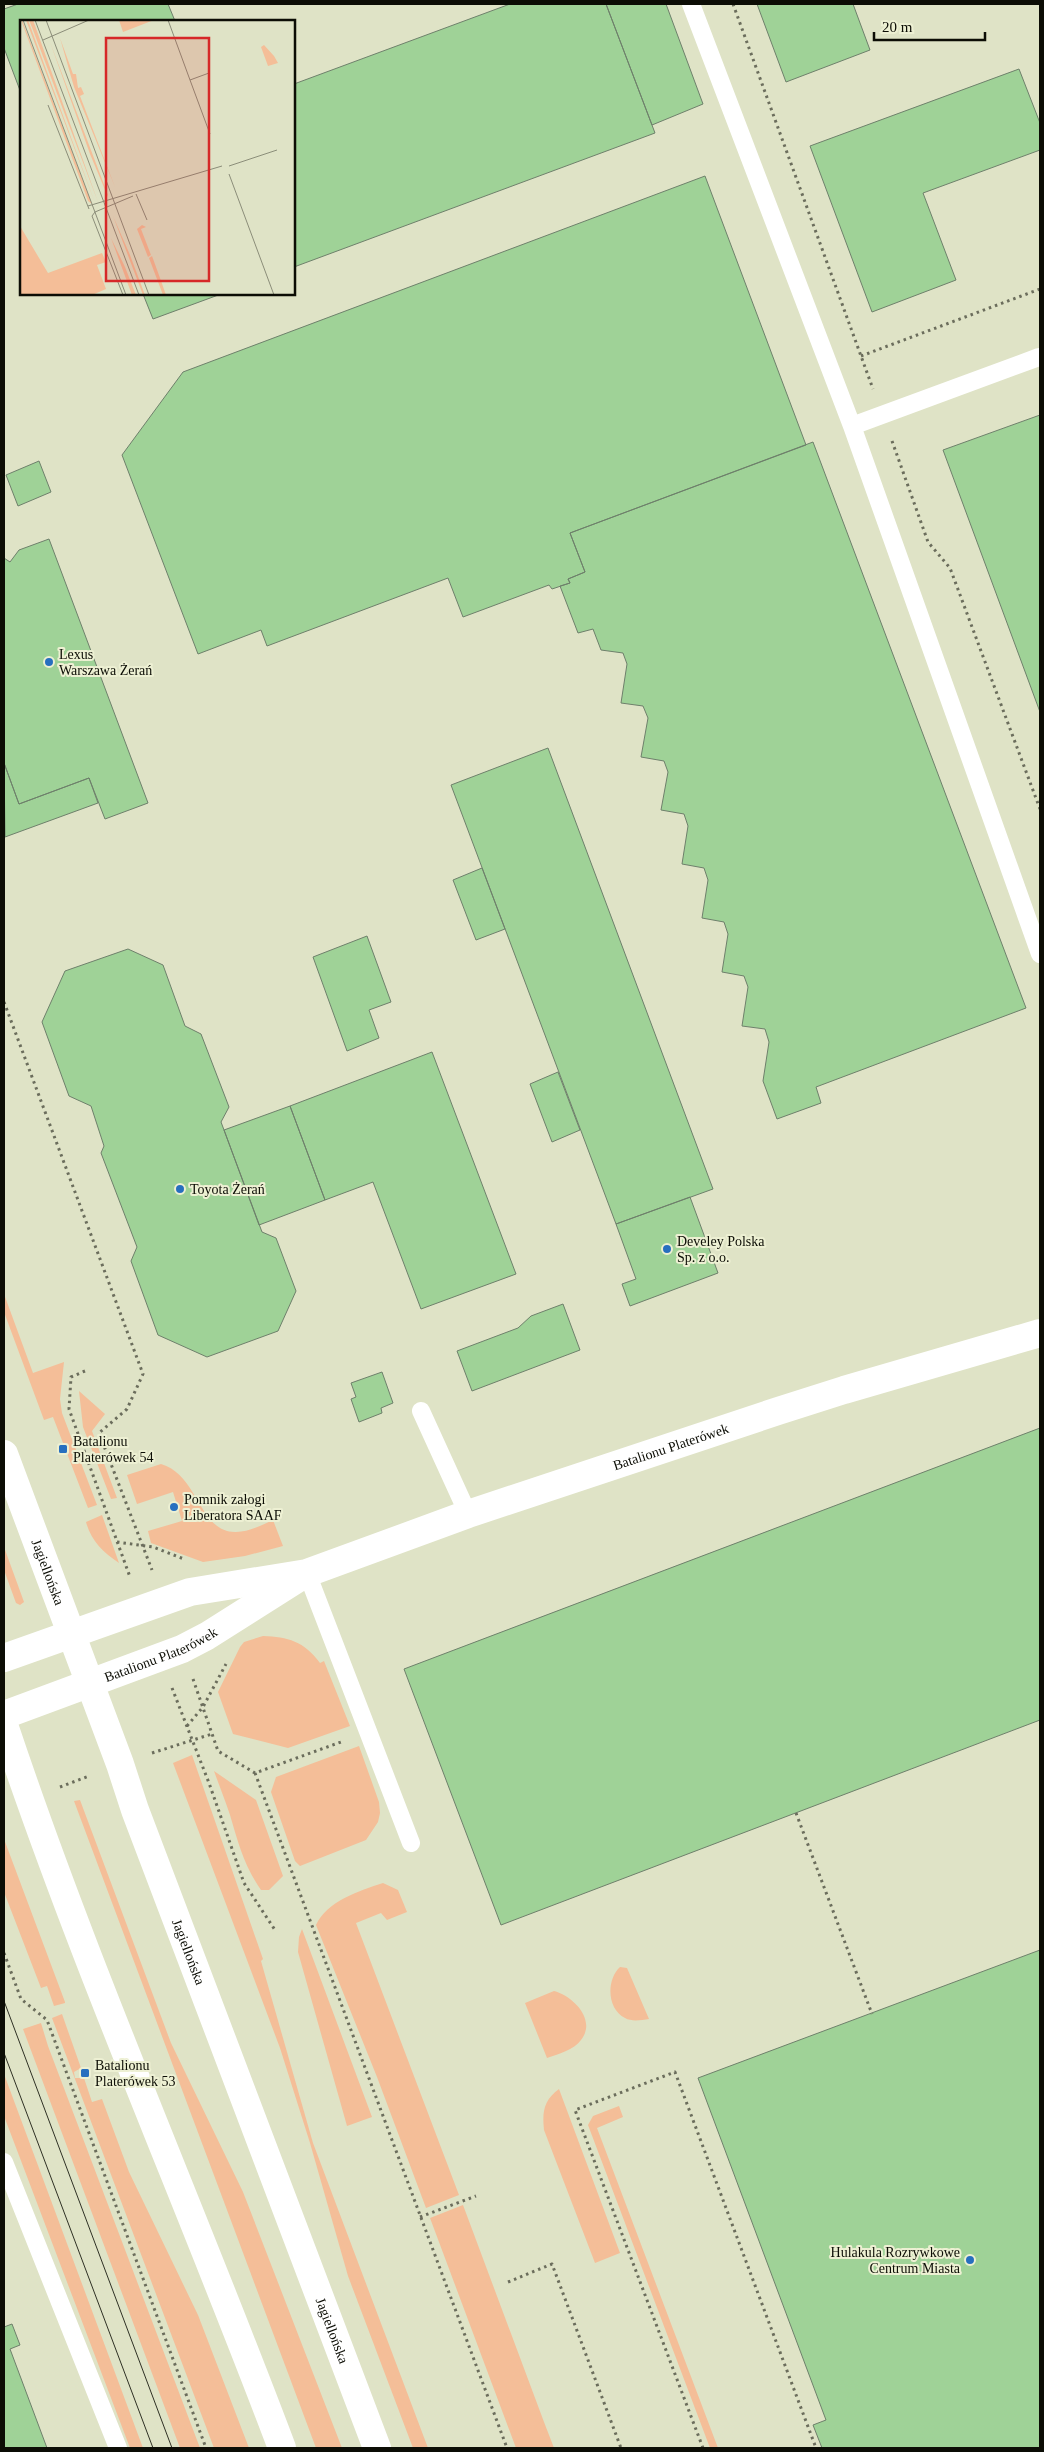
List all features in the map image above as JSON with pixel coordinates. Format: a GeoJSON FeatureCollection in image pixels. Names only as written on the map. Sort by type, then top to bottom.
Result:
{"type":"FeatureCollection","features":[{"type":"Feature","properties":{"kind":"main road","name":"Batalionu Platerówek"},"geometry":{"type":"LineString","coordinates":[[4,1658],[190,1592],[307,1573],[468,1514],[844,1390],[1040,1333]]}},
{"type":"Feature","properties":{"kind":"main road","name":"Jagiellońska"},"geometry":{"type":"LineString","coordinates":[[4,1454],[377,2448]]}},
{"type":"Feature","properties":{"kind":"main road","name":"Batalionu Platerówek"},"geometry":{"type":"LineString","coordinates":[[4,1715],[182,1648],[242,1614],[307,1573]]}},
{"type":"Feature","properties":{"kind":"main road"},"geometry":{"type":"LineString","coordinates":[[4,1724],[29,1799],[128,2062],[226,2299],[282,2448]]}},
{"type":"Feature","properties":{"kind":"lane"},"geometry":{"type":"LineString","coordinates":[[691,4],[852,426],[1040,954]]}},
{"type":"Feature","properties":{"kind":"lane"},"geometry":{"type":"LineString","coordinates":[[852,426],[1039,357]]}},
{"type":"Feature","properties":{"kind":"lane"},"geometry":{"type":"LineString","coordinates":[[422,1410],[468,1514]]}},
{"type":"Feature","properties":{"kind":"lane"},"geometry":{"type":"LineString","coordinates":[[307,1573],[411,1843]]}},
{"type":"Feature","properties":{"kind":"lane"},"geometry":{"type":"LineString","coordinates":[[4,2162],[118,2448]]}},
{"type":"Feature","properties":{"kind":"path"},"geometry":{"type":"LineString","coordinates":[[861,356],[1040,289]]}},
{"type":"Feature","properties":{"kind":"path"},"geometry":{"type":"LineString","coordinates":[[4,1002],[143,1374],[127,1409]]}},
{"type":"Feature","properties":{"kind":"path"},"geometry":{"type":"LineString","coordinates":[[117,1542],[153,1547],[186,1560]]}},
{"type":"Feature","properties":{"kind":"path"},"geometry":{"type":"LineString","coordinates":[[186,1726],[203,1706],[223,1671],[235,1642],[242,1614]]}},
{"type":"Feature","properties":{"kind":"path"},"geometry":{"type":"LineString","coordinates":[[255,1773],[507,2448]]}},
{"type":"Feature","properties":{"kind":"path"},"geometry":{"type":"LineString","coordinates":[[796,1813],[872,2014]]}},
{"type":"Feature","properties":{"kind":"path"},"geometry":{"type":"LineString","coordinates":[[4,1953],[21,1999],[47,2020],[206,2448]]}},
{"type":"Feature","properties":{"kind":"path"},"geometry":{"type":"LineString","coordinates":[[703,2448],[575,2110],[674,2072],[816,2448]]}},
{"type":"Feature","properties":{"kind":"path"},"geometry":{"type":"LineString","coordinates":[[420,2217],[476,2196]]}},
{"type":"Feature","properties":{"kind":"path"},"geometry":{"type":"LineString","coordinates":[[508,2282],[552,2264],[621,2448]]}},
{"type":"Feature","properties":{"kind":"shaded area"},"geometry":{"type":"Polygon","coordinates":[[[4,1294],[33,1373],[64,1362],[60,1399],[62,1413],[97,1505],[88,1508],[53,1417],[44,1420],[4,1312],[4,1294]]]}},
{"type":"Feature","properties":{"kind":"shaded area"},"geometry":{"type":"Polygon","coordinates":[[[79,1391],[105,1414],[92,1431],[117,1498],[111,1499],[83,1427],[79,1391]]]}},
{"type":"Feature","properties":{"kind":"shaded area"},"geometry":{"type":"Polygon","coordinates":[[[161,1464],[174,1470],[184,1479],[206,1514],[224,1530],[241,1532],[251,1530],[273,1520],[283,1546],[245,1556],[203,1562],[151,1543],[148,1531],[182,1521],[173,1492],[137,1504],[127,1475],[161,1464]]]}},
{"type":"Feature","properties":{"kind":"shaded area"},"geometry":{"type":"Polygon","coordinates":[[[102,1515],[119,1563],[98,1545],[88,1529],[86,1522],[102,1515]]]}},
{"type":"Feature","properties":{"kind":"shaded area"},"geometry":{"type":"Polygon","coordinates":[[[4,1547],[24,1602],[20,1605],[16,1603],[4,1570],[4,1547]]]}},
{"type":"Feature","properties":{"kind":"shaded area"},"geometry":{"type":"Polygon","coordinates":[[[263,1636],[288,1639],[302,1645],[320,1663],[324,1661],[350,1726],[288,1748],[233,1734],[218,1692],[244,1642],[263,1636]]]}},
{"type":"Feature","properties":{"kind":"shaded area"},"geometry":{"type":"Polygon","coordinates":[[[359,1746],[379,1802],[380,1813],[378,1822],[366,1840],[300,1866],[295,1861],[271,1792],[276,1777],[359,1746]]]}},
{"type":"Feature","properties":{"kind":"shaded area"},"geometry":{"type":"Polygon","coordinates":[[[192,1755],[263,1959],[261,1961],[313,2143],[428,2448],[413,2448],[348,2276],[310,2143],[280,2048],[173,1763],[192,1755]]]}},
{"type":"Feature","properties":{"kind":"shaded area"},"geometry":{"type":"Polygon","coordinates":[[[214,1771],[256,1800],[283,1876],[269,1890],[261,1890],[246,1863],[214,1771]]]}},
{"type":"Feature","properties":{"kind":"shaded area"},"geometry":{"type":"Polygon","coordinates":[[[80,1800],[171,2043],[243,2192],[342,2448],[316,2448],[74,1801],[80,1800]]]}},
{"type":"Feature","properties":{"kind":"shaded area"},"geometry":{"type":"Polygon","coordinates":[[[4,1839],[65,2003],[54,2006],[47,1986],[41,1988],[4,1892],[4,1839]]]}},
{"type":"Feature","properties":{"kind":"shaded area"},"geometry":{"type":"Polygon","coordinates":[[[383,1883],[398,1890],[407,1912],[387,1920],[381,1913],[356,1923],[459,2195],[426,2208],[377,2077],[316,1925],[328,1909],[336,1903],[354,1893],[383,1883]]]}},
{"type":"Feature","properties":{"kind":"shaded area"},"geometry":{"type":"Polygon","coordinates":[[[302,1929],[372,2117],[347,2126],[298,1952],[299,1937],[302,1929]]]}},
{"type":"Feature","properties":{"kind":"shaded area"},"geometry":{"type":"Polygon","coordinates":[[[620,1967],[627,1968],[649,2019],[631,2020],[619,2014],[615,2008],[610,1994],[612,1979],[620,1967]]]}},
{"type":"Feature","properties":{"kind":"shaded area"},"geometry":{"type":"Polygon","coordinates":[[[554,1991],[575,2003],[581,2010],[586,2025],[585,2032],[578,2043],[565,2051],[547,2058],[525,2003],[554,1991]]]}},
{"type":"Feature","properties":{"kind":"shaded area"},"geometry":{"type":"Polygon","coordinates":[[[62,2014],[81,2068],[74,2072],[75,2078],[84,2078],[92,2102],[102,2099],[129,2172],[198,2315],[249,2448],[214,2448],[52,2018],[62,2014]]]}},
{"type":"Feature","properties":{"kind":"shaded area"},"geometry":{"type":"Polygon","coordinates":[[[41,2023],[48,2046],[200,2448],[180,2448],[23,2029],[41,2023]]]}},
{"type":"Feature","properties":{"kind":"shaded area"},"geometry":{"type":"Polygon","coordinates":[[[4,2074],[143,2448],[130,2448],[4,2116],[4,2074]]]}},
{"type":"Feature","properties":{"kind":"shaded area"},"geometry":{"type":"Polygon","coordinates":[[[559,2089],[620,2253],[595,2263],[544,2130],[543,2117],[545,2106],[550,2097],[559,2089]]]}},
{"type":"Feature","properties":{"kind":"shaded area"},"geometry":{"type":"Polygon","coordinates":[[[619,2106],[623,2117],[597,2128],[718,2448],[710,2448],[588,2125],[593,2116],[619,2106]]]}},
{"type":"Feature","properties":{"kind":"shaded area"},"geometry":{"type":"Polygon","coordinates":[[[463,2205],[554,2448],[516,2448],[430,2218],[463,2205]]]}},
{"type":"Feature","properties":{"kind":"building"},"geometry":{"type":"Polygon","coordinates":[[[18,4],[168,4],[175,20],[20,20],[20,90],[4,48],[4,9],[18,4]]]}},
{"type":"Feature","properties":{"kind":"building"},"geometry":{"type":"Polygon","coordinates":[[[510,4],[606,4],[655,133],[295,267],[295,84],[510,4]]]}},
{"type":"Feature","properties":{"kind":"building"},"geometry":{"type":"Polygon","coordinates":[[[606,4],[666,4],[703,104],[652,125],[606,4]]]}},
{"type":"Feature","properties":{"kind":"building"},"geometry":{"type":"Polygon","coordinates":[[[757,4],[853,4],[870,50],[786,82],[757,4]]]}},
{"type":"Feature","properties":{"kind":"building"},"geometry":{"type":"Polygon","coordinates":[[[1019,69],[1040,123],[1040,150],[923,193],[956,280],[872,312],[810,146],[1019,69]]]}},
{"type":"Feature","properties":{"kind":"building"},"geometry":{"type":"Polygon","coordinates":[[[705,176],[806,445],[570,533],[585,572],[568,579],[570,583],[552,589],[549,585],[463,617],[448,578],[267,646],[261,630],[198,654],[122,455],[183,372],[705,176]]]}},
{"type":"Feature","properties":{"kind":"building"},"geometry":{"type":"Polygon","coordinates":[[[143,295],[218,295],[153,319],[143,295]]]}},
{"type":"Feature","properties":{"kind":"building"},"geometry":{"type":"Polygon","coordinates":[[[1040,415],[1040,712],[943,450],[1040,415]]]}},
{"type":"Feature","properties":{"kind":"building"},"geometry":{"type":"Polygon","coordinates":[[[813,442],[1026,1008],[816,1087],[821,1103],[777,1119],[763,1081],[769,1042],[765,1029],[742,1026],[748,987],[744,976],[722,972],[728,934],[724,922],[702,918],[708,880],[704,868],[682,864],[688,826],[684,814],[661,810],[668,772],[664,761],[641,757],[648,718],[643,706],[621,703],[627,664],[623,653],[601,650],[593,629],[578,633],[560,586],[570,583],[568,579],[585,572],[570,533],[813,442]]]}},
{"type":"Feature","properties":{"kind":"building"},"geometry":{"type":"Polygon","coordinates":[[[39,461],[51,492],[18,506],[6,475],[39,461]]]}},
{"type":"Feature","properties":{"kind":"building","name":"Lexus Warszawa Żerań"},"geometry":{"type":"Polygon","coordinates":[[[49,539],[148,803],[105,819],[89,778],[19,804],[4,763],[4,558],[10,562],[19,550],[49,539]]]}},
{"type":"Feature","properties":{"kind":"building"},"geometry":{"type":"Polygon","coordinates":[[[548,748],[713,1189],[616,1224],[451,785],[548,748]]]}},
{"type":"Feature","properties":{"kind":"building"},"geometry":{"type":"Polygon","coordinates":[[[4,763],[19,804],[89,778],[98,803],[5,837],[4,763]]]}},
{"type":"Feature","properties":{"kind":"building"},"geometry":{"type":"Polygon","coordinates":[[[482,868],[505,929],[476,940],[453,880],[482,868]]]}},
{"type":"Feature","properties":{"kind":"building"},"geometry":{"type":"Polygon","coordinates":[[[367,936],[391,1002],[369,1010],[379,1038],[347,1051],[313,957],[367,936]]]}},
{"type":"Feature","properties":{"kind":"building","name":"Toyota Żerań"},"geometry":{"type":"Polygon","coordinates":[[[128,949],[163,965],[185,1026],[201,1034],[229,1107],[221,1122],[262,1232],[276,1238],[296,1291],[278,1331],[207,1357],[158,1335],[131,1261],[137,1247],[101,1153],[104,1146],[91,1106],[69,1096],[42,1022],[65,971],[128,949]]]}},
{"type":"Feature","properties":{"kind":"building"},"geometry":{"type":"Polygon","coordinates":[[[432,1052],[516,1274],[421,1309],[373,1182],[325,1200],[290,1106],[432,1052]]]}},
{"type":"Feature","properties":{"kind":"building"},"geometry":{"type":"Polygon","coordinates":[[[558,1072],[580,1130],[552,1142],[530,1084],[558,1072]]]}},
{"type":"Feature","properties":{"kind":"building"},"geometry":{"type":"Polygon","coordinates":[[[290,1106],[325,1200],[259,1225],[224,1130],[290,1106]]]}},
{"type":"Feature","properties":{"kind":"building","name":"Develey Polska Sp. z o.o."},"geometry":{"type":"Polygon","coordinates":[[[690,1197],[718,1273],[630,1306],[622,1284],[636,1279],[616,1224],[690,1197]]]}},
{"type":"Feature","properties":{"kind":"building"},"geometry":{"type":"Polygon","coordinates":[[[563,1304],[580,1350],[472,1391],[457,1351],[518,1328],[531,1316],[563,1304]]]}},
{"type":"Feature","properties":{"kind":"building"},"geometry":{"type":"Polygon","coordinates":[[[382,1372],[393,1403],[381,1408],[382,1413],[359,1422],[351,1399],[356,1397],[351,1383],[382,1372]]]}},
{"type":"Feature","properties":{"kind":"building"},"geometry":{"type":"Polygon","coordinates":[[[1040,1428],[1040,1720],[501,1925],[404,1669],[1040,1428]]]}},
{"type":"Feature","properties":{"kind":"building"},"geometry":{"type":"Polygon","coordinates":[[[1040,1950],[1040,2448],[822,2448],[813,2425],[826,2420],[698,2078],[1040,1950]]]}},
{"type":"Feature","properties":{"kind":"building"},"geometry":{"type":"Polygon","coordinates":[[[12,2324],[20,2345],[10,2349],[47,2448],[4,2448],[4,2327],[12,2324]]]}},
{"type":"Feature","properties":{"kind":"tram line"},"geometry":{"type":"LineString","coordinates":[[4,2001],[172,2448]]}},
{"type":"Feature","properties":{"kind":"tram line"},"geometry":{"type":"LineString","coordinates":[[4,2053],[153,2448]]}},
{"type":"Feature","properties":{"kind":"place","name":"Lexus Warszawa Żerań"},"geometry":{"type":"Point","coordinates":[49,662]}},
{"type":"Feature","properties":{"kind":"place","name":"Toyota Żerań"},"geometry":{"type":"Point","coordinates":[180,1189]}},
{"type":"Feature","properties":{"kind":"place","name":"Develey Polska Sp. z o.o."},"geometry":{"type":"Point","coordinates":[667,1249]}},
{"type":"Feature","properties":{"kind":"place","name":"Batalionu Platerówek 54"},"geometry":{"type":"Point","coordinates":[63,1449]}},
{"type":"Feature","properties":{"kind":"place","name":"Pomnik załogi Liberatora SAAF"},"geometry":{"type":"Point","coordinates":[174,1507]}},
{"type":"Feature","properties":{"kind":"place","name":"Batalionu Platerówek 53"},"geometry":{"type":"Point","coordinates":[85,2073]}},
{"type":"Feature","properties":{"kind":"place","name":"Hulakula Rozrywkowe Centrum Miasta"},"geometry":{"type":"Point","coordinates":[970,2260]}}]}
